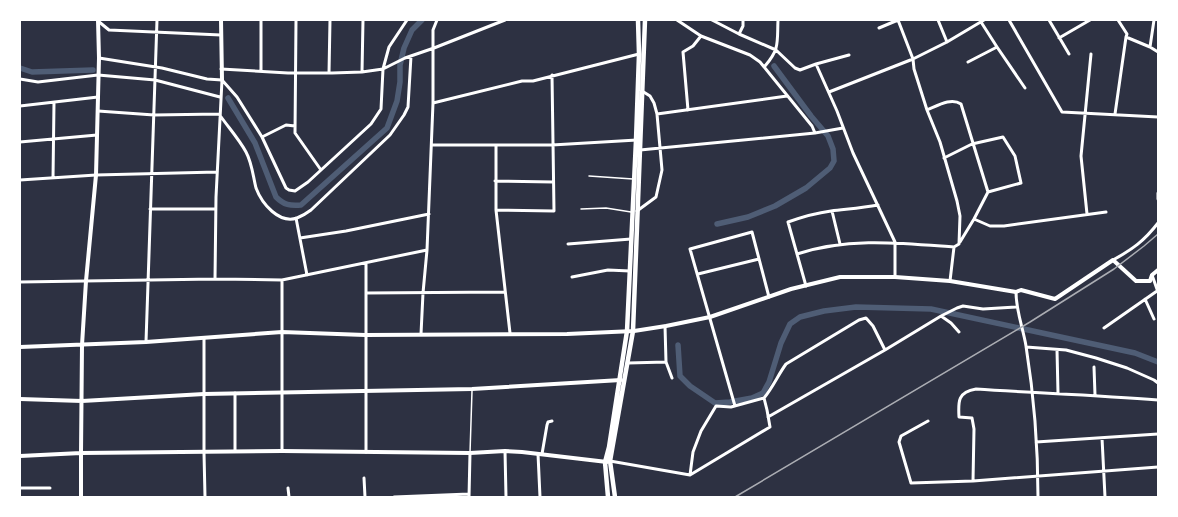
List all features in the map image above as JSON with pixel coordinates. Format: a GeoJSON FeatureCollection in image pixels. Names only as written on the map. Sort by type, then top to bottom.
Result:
{"type":"FeatureCollection","features":[{"type":"Feature","properties":{"kind":"main road"},"geometry":{"type":"LineString","coordinates":[[615,497],[608,461],[625,380],[633,330],[635,211],[634,179],[642,91],[638,20]]}},
{"type":"Feature","properties":{"kind":"main road"},"geometry":{"type":"LineString","coordinates":[[608,497],[608,461],[627,331],[631,239],[640,150],[638,140],[641,53],[645,20]]}},
{"type":"Feature","properties":{"kind":"street"},"geometry":{"type":"LineString","coordinates":[[146,342],[157,20]]}},
{"type":"Feature","properties":{"kind":"street"},"geometry":{"type":"LineString","coordinates":[[215,279],[217,172],[221,82],[221,20]]}},
{"type":"Feature","properties":{"kind":"street"},"geometry":{"type":"LineString","coordinates":[[261,20],[261,72]]}},
{"type":"Feature","properties":{"kind":"street"},"geometry":{"type":"LineString","coordinates":[[296,20],[294,73],[295,133],[321,170]]}},
{"type":"Feature","properties":{"kind":"street"},"geometry":{"type":"LineString","coordinates":[[329,73],[330,20]]}},
{"type":"Feature","properties":{"kind":"street"},"geometry":{"type":"LineString","coordinates":[[362,72],[363,20]]}},
{"type":"Feature","properties":{"kind":"street"},"geometry":{"type":"LineString","coordinates":[[99,58],[155,67],[221,82],[237,97],[262,137],[286,188],[295,191],[301,188],[371,124],[381,109],[383,69],[389,47],[407,20]]}},
{"type":"Feature","properties":{"kind":"street"},"geometry":{"type":"LineString","coordinates":[[421,334],[423,292],[428,250],[433,103],[433,30],[437,20]]}},
{"type":"Feature","properties":{"kind":"street"},"geometry":{"type":"LineString","coordinates":[[221,69],[294,73],[362,72],[383,69],[405,58],[505,20]]}},
{"type":"Feature","properties":{"kind":"street"},"geometry":{"type":"LineString","coordinates":[[677,20],[701,36],[750,56],[766,65],[787,96],[817,132]]}},
{"type":"Feature","properties":{"kind":"street"},"geometry":{"type":"LineString","coordinates":[[712,20],[738,34],[776,50],[795,68],[800,70],[849,55]]}},
{"type":"Feature","properties":{"kind":"street"},"geometry":{"type":"LineString","coordinates":[[738,34],[743,26],[743,20]]}},
{"type":"Feature","properties":{"kind":"street"},"geometry":{"type":"LineString","coordinates":[[766,65],[776,50],[778,20]]}},
{"type":"Feature","properties":{"kind":"street"},"geometry":{"type":"LineString","coordinates":[[879,28],[898,20],[913,60],[914,69],[927,110],[940,142],[957,201],[960,216],[959,244]]}},
{"type":"Feature","properties":{"kind":"street"},"geometry":{"type":"LineString","coordinates":[[938,20],[947,42]]}},
{"type":"Feature","properties":{"kind":"street"},"geometry":{"type":"LineString","coordinates":[[1009,20],[1062,112],[1158,117]]}},
{"type":"Feature","properties":{"kind":"street"},"geometry":{"type":"LineString","coordinates":[[1049,20],[1069,54]]}},
{"type":"Feature","properties":{"kind":"street"},"geometry":{"type":"LineString","coordinates":[[1059,38],[1090,20]]}},
{"type":"Feature","properties":{"kind":"street"},"geometry":{"type":"LineString","coordinates":[[1116,114],[1126,37],[1126,34],[1118,20]]}},
{"type":"Feature","properties":{"kind":"street"},"geometry":{"type":"LineString","coordinates":[[1150,47],[1154,20]]}},
{"type":"Feature","properties":{"kind":"street"},"geometry":{"type":"LineString","coordinates":[[98,21],[109,30],[221,35]]}},
{"type":"Feature","properties":{"kind":"street"},"geometry":{"type":"LineString","coordinates":[[82,497],[80,453],[82,345],[86,281],[96,175],[99,58],[98,21]]}},
{"type":"Feature","properties":{"kind":"street"},"geometry":{"type":"LineString","coordinates":[[829,92],[913,60],[947,42],[976,22],[982,21],[997,47],[1025,88]]}},
{"type":"Feature","properties":{"kind":"street"},"geometry":{"type":"LineString","coordinates":[[688,110],[683,52],[694,46],[701,36]]}},
{"type":"Feature","properties":{"kind":"street"},"geometry":{"type":"LineString","coordinates":[[1126,37],[1158,52]]}},
{"type":"Feature","properties":{"kind":"street"},"geometry":{"type":"LineString","coordinates":[[968,62],[997,47]]}},
{"type":"Feature","properties":{"kind":"street"},"geometry":{"type":"LineString","coordinates":[[433,103],[522,81],[533,81],[641,53]]}},
{"type":"Feature","properties":{"kind":"street"},"geometry":{"type":"LineString","coordinates":[[1087,214],[1081,156],[1091,54]]}},
{"type":"Feature","properties":{"kind":"street"},"geometry":{"type":"LineString","coordinates":[[219,114],[246,152],[251,164],[257,190],[262,200],[278,216],[286,219],[296,218],[311,210],[339,185],[390,134],[404,115],[408,107],[411,56]]}},
{"type":"Feature","properties":{"kind":"street"},"geometry":{"type":"LineString","coordinates":[[816,64],[829,92],[853,153],[895,242],[895,277]]}},
{"type":"Feature","properties":{"kind":"street"},"geometry":{"type":"LineString","coordinates":[[20,79],[38,82],[98,75],[155,80],[220,96]]}},
{"type":"Feature","properties":{"kind":"street"},"geometry":{"type":"LineString","coordinates":[[496,210],[554,211],[552,182],[552,75]]}},
{"type":"Feature","properties":{"kind":"street"},"geometry":{"type":"LineString","coordinates":[[635,211],[656,197],[662,170],[657,114],[650,96],[642,91]]}},
{"type":"Feature","properties":{"kind":"street"},"geometry":{"type":"LineString","coordinates":[[657,114],[787,96]]}},
{"type":"Feature","properties":{"kind":"street"},"geometry":{"type":"LineString","coordinates":[[20,106],[98,97]]}},
{"type":"Feature","properties":{"kind":"street"},"geometry":{"type":"LineString","coordinates":[[797,254],[813,249],[840,244],[895,242],[954,247],[959,244],[974,220],[988,192],[960,104],[958,102],[951,101],[927,110]]}},
{"type":"Feature","properties":{"kind":"street"},"geometry":{"type":"LineString","coordinates":[[53,178],[54,103]]}},
{"type":"Feature","properties":{"kind":"street"},"geometry":{"type":"LineString","coordinates":[[98,111],[154,115],[219,114]]}},
{"type":"Feature","properties":{"kind":"street"},"geometry":{"type":"LineString","coordinates":[[262,137],[286,125],[295,126]]}},
{"type":"Feature","properties":{"kind":"street"},"geometry":{"type":"LineString","coordinates":[[640,150],[836,130],[843,128]]}},
{"type":"Feature","properties":{"kind":"street"},"geometry":{"type":"LineString","coordinates":[[20,142],[97,135]]}},
{"type":"Feature","properties":{"kind":"street"},"geometry":{"type":"LineString","coordinates":[[944,158],[972,144],[1003,137],[1015,156],[1021,183],[988,192]]}},
{"type":"Feature","properties":{"kind":"street"},"geometry":{"type":"LineString","coordinates":[[432,145],[552,145],[638,140]]}},
{"type":"Feature","properties":{"kind":"street"},"geometry":{"type":"LineString","coordinates":[[496,146],[496,210],[510,333]]}},
{"type":"Feature","properties":{"kind":"street"},"geometry":{"type":"LineString","coordinates":[[20,180],[96,175],[217,172]]}},
{"type":"Feature","properties":{"kind":"street"},"geometry":{"type":"LineString","coordinates":[[496,181],[552,182]]}},
{"type":"Feature","properties":{"kind":"street"},"geometry":{"type":"LineString","coordinates":[[1158,193],[1158,199]]}},
{"type":"Feature","properties":{"kind":"street"},"geometry":{"type":"LineString","coordinates":[[806,286],[788,222],[811,215],[832,211],[878,205]]}},
{"type":"Feature","properties":{"kind":"street"},"geometry":{"type":"LineString","coordinates":[[150,208],[216,209]]}},
{"type":"Feature","properties":{"kind":"street"},"geometry":{"type":"LineString","coordinates":[[832,211],[840,244]]}},
{"type":"Feature","properties":{"kind":"street"},"geometry":{"type":"LineString","coordinates":[[974,220],[990,226],[1004,226],[1106,212]]}},
{"type":"Feature","properties":{"kind":"street"},"geometry":{"type":"LineString","coordinates":[[300,238],[346,231],[429,214]]}},
{"type":"Feature","properties":{"kind":"street"},"geometry":{"type":"LineString","coordinates":[[296,218],[307,275]]}},
{"type":"Feature","properties":{"kind":"street"},"geometry":{"type":"LineString","coordinates":[[20,346],[146,342],[282,332],[365,335],[510,333],[567,334],[627,331],[665,326],[710,317],[769,297],[840,277],[895,277],[950,281],[1016,292],[1021,290],[1055,299],[1113,260],[1137,246],[1151,233],[1158,222]]}},
{"type":"Feature","properties":{"kind":"street"},"geometry":{"type":"LineString","coordinates":[[735,406],[690,249],[752,232],[769,297]]}},
{"type":"Feature","properties":{"kind":"street"},"geometry":{"type":"LineString","coordinates":[[568,244],[631,239]]}},
{"type":"Feature","properties":{"kind":"street"},"geometry":{"type":"LineString","coordinates":[[950,281],[954,247]]}},
{"type":"Feature","properties":{"kind":"street"},"geometry":{"type":"LineString","coordinates":[[20,282],[215,279],[282,280],[428,250]]}},
{"type":"Feature","properties":{"kind":"street"},"geometry":{"type":"LineString","coordinates":[[698,274],[759,259]]}},
{"type":"Feature","properties":{"kind":"street"},"geometry":{"type":"LineString","coordinates":[[1113,260],[1136,281],[1150,280],[1152,275],[1158,270]]}},
{"type":"Feature","properties":{"kind":"street"},"geometry":{"type":"LineString","coordinates":[[366,263],[366,452]]}},
{"type":"Feature","properties":{"kind":"street"},"geometry":{"type":"LineString","coordinates":[[572,277],[608,270],[630,271]]}},
{"type":"Feature","properties":{"kind":"street"},"geometry":{"type":"LineString","coordinates":[[1104,328],[1158,291],[1152,275]]}},
{"type":"Feature","properties":{"kind":"street"},"geometry":{"type":"LineString","coordinates":[[282,280],[282,451]]}},
{"type":"Feature","properties":{"kind":"street"},"geometry":{"type":"LineString","coordinates":[[366,293],[505,292]]}},
{"type":"Feature","properties":{"kind":"street"},"geometry":{"type":"LineString","coordinates":[[1016,292],[1016,307],[1022,322],[1032,393],[1038,476],[1038,497]]}},
{"type":"Feature","properties":{"kind":"street"},"geometry":{"type":"LineString","coordinates":[[1145,299],[1154,319]]}},
{"type":"Feature","properties":{"kind":"street"},"geometry":{"type":"LineString","coordinates":[[768,417],[941,316],[958,308],[963,306],[983,309],[1016,307]]}},
{"type":"Feature","properties":{"kind":"street"},"geometry":{"type":"LineString","coordinates":[[941,316],[951,323],[959,332]]}},
{"type":"Feature","properties":{"kind":"street"},"geometry":{"type":"LineString","coordinates":[[690,475],[693,452],[701,431],[716,406],[731,407],[764,398],[772,388],[779,373],[786,364],[859,320],[866,318],[873,326],[885,350]]}},
{"type":"Feature","properties":{"kind":"street"},"geometry":{"type":"LineString","coordinates":[[665,326],[666,362],[672,378]]}},
{"type":"Feature","properties":{"kind":"street"},"geometry":{"type":"LineString","coordinates":[[204,338],[205,497]]}},
{"type":"Feature","properties":{"kind":"street"},"geometry":{"type":"LineString","coordinates":[[1026,347],[1066,350],[1115,364],[1158,383]]}},
{"type":"Feature","properties":{"kind":"street"},"geometry":{"type":"LineString","coordinates":[[1058,350],[1058,393]]}},
{"type":"Feature","properties":{"kind":"street"},"geometry":{"type":"LineString","coordinates":[[628,363],[666,362]]}},
{"type":"Feature","properties":{"kind":"street"},"geometry":{"type":"LineString","coordinates":[[1094,367],[1095,395]]}},
{"type":"Feature","properties":{"kind":"street"},"geometry":{"type":"LineString","coordinates":[[20,400],[82,401],[235,393],[472,389],[625,380]]}},
{"type":"Feature","properties":{"kind":"street"},"geometry":{"type":"LineString","coordinates":[[973,480],[974,429],[972,418],[959,417],[958,402],[962,395],[969,390],[1058,393],[1158,400]]}},
{"type":"Feature","properties":{"kind":"street"},"geometry":{"type":"LineString","coordinates":[[235,393],[235,451]]}},
{"type":"Feature","properties":{"kind":"street"},"geometry":{"type":"LineString","coordinates":[[20,456],[80,453],[235,451],[470,453],[505,451],[608,461],[690,475],[770,427],[764,398]]}},
{"type":"Feature","properties":{"kind":"street"},"geometry":{"type":"LineString","coordinates":[[540,497],[540,454],[548,422],[552,421]]}},
{"type":"Feature","properties":{"kind":"street"},"geometry":{"type":"LineString","coordinates":[[928,421],[901,436],[899,442],[911,483],[1038,476],[1158,467]]}},
{"type":"Feature","properties":{"kind":"street"},"geometry":{"type":"LineString","coordinates":[[1036,442],[1158,434]]}},
{"type":"Feature","properties":{"kind":"street"},"geometry":{"type":"LineString","coordinates":[[1102,438],[1106,497]]}},
{"type":"Feature","properties":{"kind":"street"},"geometry":{"type":"LineString","coordinates":[[505,451],[506,497]]}},
{"type":"Feature","properties":{"kind":"street"},"geometry":{"type":"LineString","coordinates":[[394,497],[469,495],[470,453]]}},
{"type":"Feature","properties":{"kind":"street"},"geometry":{"type":"LineString","coordinates":[[364,478],[365,497]]}},
{"type":"Feature","properties":{"kind":"street"},"geometry":{"type":"LineString","coordinates":[[20,488],[50,488]]}},
{"type":"Feature","properties":{"kind":"street"},"geometry":{"type":"LineString","coordinates":[[288,488],[289,497]]}},
{"type":"Feature","properties":{"kind":"lane"},"geometry":{"type":"LineString","coordinates":[[589,176],[634,179]]}},
{"type":"Feature","properties":{"kind":"lane"},"geometry":{"type":"LineString","coordinates":[[581,209],[606,208],[635,211]]}},
{"type":"Feature","properties":{"kind":"lane"},"geometry":{"type":"LineString","coordinates":[[470,453],[472,389]]}},
{"type":"Feature","properties":{"kind":"waterway"},"geometry":{"type":"LineString","coordinates":[[228,98],[255,143],[276,197],[287,204],[301,205],[387,128],[397,101],[400,82],[400,65],[404,48],[412,30],[422,20]]}},
{"type":"Feature","properties":{"kind":"waterway"},"geometry":{"type":"LineString","coordinates":[[717,224],[748,217],[775,206],[806,188],[830,168],[834,161],[833,149],[828,136],[811,116],[774,66]]}},
{"type":"Feature","properties":{"kind":"waterway"},"geometry":{"type":"LineString","coordinates":[[20,68],[32,72],[93,70]]}},
{"type":"Feature","properties":{"kind":"waterway"},"geometry":{"type":"LineString","coordinates":[[678,345],[680,376],[690,386],[715,403],[752,398],[763,393],[769,382],[781,343],[790,324],[800,317],[824,311],[856,307],[931,309],[1135,353],[1158,362]]}},
{"type":"Feature","properties":{"kind":"railway"},"geometry":{"type":"LineString","coordinates":[[735,497],[1030,322],[1114,269],[1158,234]]}}]}
